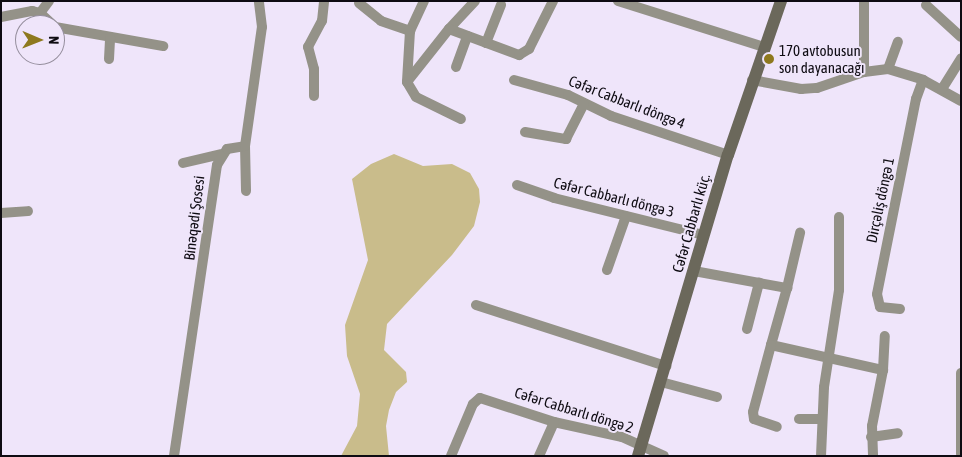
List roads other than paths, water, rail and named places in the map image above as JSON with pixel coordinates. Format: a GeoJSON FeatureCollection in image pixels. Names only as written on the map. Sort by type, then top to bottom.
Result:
{"type":"FeatureCollection","features":[{"type":"Feature","properties":{"kind":"street"},"geometry":{"type":"LineString","coordinates":[[1,17],[32,11],[40,13],[49,1]]}},
{"type":"Feature","properties":{"kind":"street"},"geometry":{"type":"LineString","coordinates":[[246,191],[245,146],[262,26],[259,1]]}},
{"type":"Feature","properties":{"kind":"street"},"geometry":{"type":"LineString","coordinates":[[314,96],[314,69],[308,47],[322,21],[324,1]]}},
{"type":"Feature","properties":{"kind":"street"},"geometry":{"type":"LineString","coordinates":[[424,1],[410,31],[408,82],[416,97],[461,119]]}},
{"type":"Feature","properties":{"kind":"street"},"geometry":{"type":"LineString","coordinates":[[408,82],[449,29],[475,1]]}},
{"type":"Feature","properties":{"kind":"street"},"geometry":{"type":"LineString","coordinates":[[449,29],[519,55],[525,54],[553,1]]}},
{"type":"Feature","properties":{"kind":"street"},"geometry":{"type":"LineString","coordinates":[[618,1],[631,3],[764,47]]}},
{"type":"Feature","properties":{"kind":"street","name":"Cəfər Cabbarlı küç."},"geometry":{"type":"LineString","coordinates":[[639,451],[728,155],[752,80],[781,1]]}},
{"type":"Feature","properties":{"kind":"street"},"geometry":{"type":"LineString","coordinates":[[864,1],[864,72]]}},
{"type":"Feature","properties":{"kind":"street"},"geometry":{"type":"LineString","coordinates":[[359,3],[393,27],[410,31]]}},
{"type":"Feature","properties":{"kind":"street"},"geometry":{"type":"LineString","coordinates":[[486,43],[501,4]]}},
{"type":"Feature","properties":{"kind":"street"},"geometry":{"type":"LineString","coordinates":[[926,5],[961,37]]}},
{"type":"Feature","properties":{"kind":"street"},"geometry":{"type":"LineString","coordinates":[[65,31],[163,46]]}},
{"type":"Feature","properties":{"kind":"street"},"geometry":{"type":"LineString","coordinates":[[456,67],[467,36]]}},
{"type":"Feature","properties":{"kind":"street"},"geometry":{"type":"LineString","coordinates":[[109,59],[110,37]]}},
{"type":"Feature","properties":{"kind":"street"},"geometry":{"type":"LineString","coordinates":[[888,69],[898,42]]}},
{"type":"Feature","properties":{"kind":"street"},"geometry":{"type":"LineString","coordinates":[[942,89],[961,59]]}},
{"type":"Feature","properties":{"kind":"street"},"geometry":{"type":"LineString","coordinates":[[752,80],[801,89],[818,88],[864,72],[888,69],[923,80],[961,101]]}},
{"type":"Feature","properties":{"kind":"street","name":"Cəfər Cabbarlı döngə 4"},"geometry":{"type":"LineString","coordinates":[[514,80],[568,95],[584,104],[728,155]]}},
{"type":"Feature","properties":{"kind":"street","name":"Dirçəliş döngə 1"},"geometry":{"type":"LineString","coordinates":[[900,309],[880,307],[877,294],[916,99],[923,80]]}},
{"type":"Feature","properties":{"kind":"street"},"geometry":{"type":"LineString","coordinates":[[525,132],[566,139],[584,104]]}},
{"type":"Feature","properties":{"kind":"street"},"geometry":{"type":"LineString","coordinates":[[183,163],[221,154],[227,149],[245,146]]}},
{"type":"Feature","properties":{"kind":"street","name":"Binəqədi Şosesi"},"geometry":{"type":"LineString","coordinates":[[174,456],[215,174],[221,154]]}},
{"type":"Feature","properties":{"kind":"street","name":"Cəfər Cabbarlı döngə 3"},"geometry":{"type":"LineString","coordinates":[[517,185],[626,216],[704,235]]}},
{"type":"Feature","properties":{"kind":"street"},"geometry":{"type":"LineString","coordinates":[[1,213],[28,212]]}},
{"type":"Feature","properties":{"kind":"street"},"geometry":{"type":"LineString","coordinates":[[607,270],[626,216]]}},
{"type":"Feature","properties":{"kind":"street"},"geometry":{"type":"LineString","coordinates":[[821,456],[821,419],[839,290],[839,217]]}},
{"type":"Feature","properties":{"kind":"street"},"geometry":{"type":"LineString","coordinates":[[776,427],[754,419],[752,412],[787,288],[800,233]]}},
{"type":"Feature","properties":{"kind":"street"},"geometry":{"type":"LineString","coordinates":[[694,271],[787,288]]}},
{"type":"Feature","properties":{"kind":"street"},"geometry":{"type":"LineString","coordinates":[[747,329],[759,283]]}},
{"type":"Feature","properties":{"kind":"street"},"geometry":{"type":"LineString","coordinates":[[476,305],[666,366]]}},
{"type":"Feature","properties":{"kind":"street"},"geometry":{"type":"LineString","coordinates":[[873,456],[871,437],[883,370],[885,336]]}},
{"type":"Feature","properties":{"kind":"street"},"geometry":{"type":"LineString","coordinates":[[771,345],[883,370]]}},
{"type":"Feature","properties":{"kind":"street"},"geometry":{"type":"LineString","coordinates":[[961,373],[961,454]]}},
{"type":"Feature","properties":{"kind":"street"},"geometry":{"type":"LineString","coordinates":[[660,382],[717,396]]}},
{"type":"Feature","properties":{"kind":"street","name":"Cəfər Cabbarlı döngə 2"},"geometry":{"type":"LineString","coordinates":[[451,456],[473,404],[480,398],[554,422],[622,437],[639,451],[664,456]]}},
{"type":"Feature","properties":{"kind":"street"},"geometry":{"type":"LineString","coordinates":[[799,420],[821,419]]}},
{"type":"Feature","properties":{"kind":"street"},"geometry":{"type":"LineString","coordinates":[[539,456],[554,422]]}},
{"type":"Feature","properties":{"kind":"street"},"geometry":{"type":"LineString","coordinates":[[871,437],[898,433]]}},
{"type":"Feature","properties":{"kind":"place","name":"170 avtobusun son dayanacağı"},"geometry":{"type":"Point","coordinates":[769,59]}}]}
